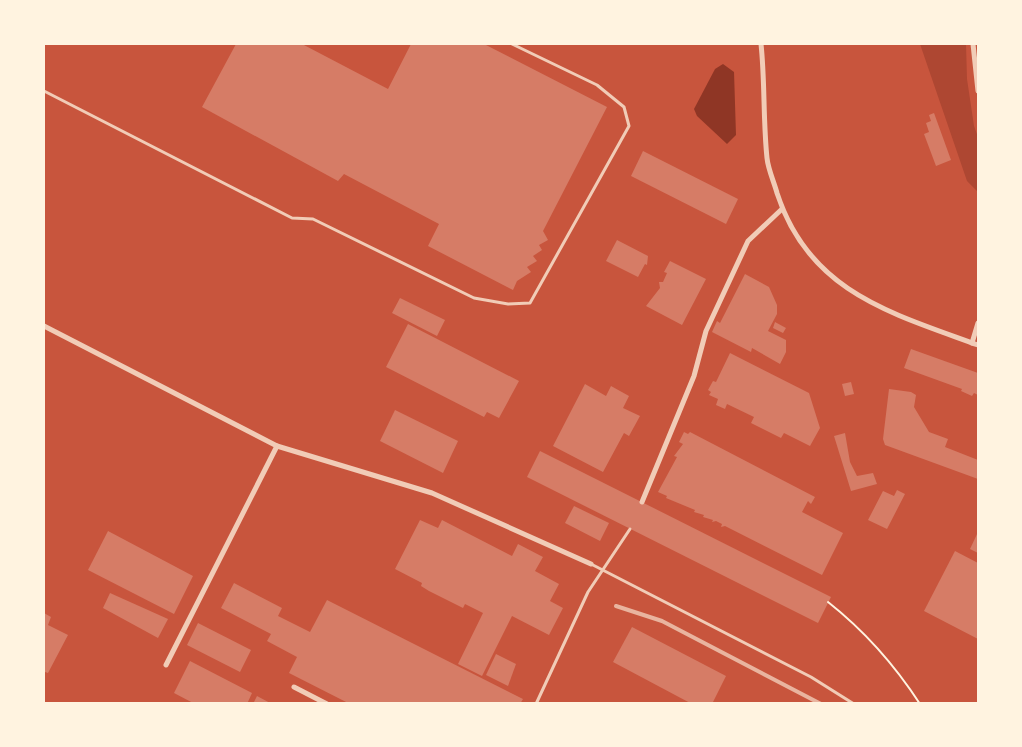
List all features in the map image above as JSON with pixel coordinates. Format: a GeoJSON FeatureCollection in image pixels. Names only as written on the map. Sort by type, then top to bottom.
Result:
{"type":"FeatureCollection","features":[{"type":"Feature","properties":{"kind":"street"},"geometry":{"type":"LineString","coordinates":[[761,44],[767,160],[782,209],[800,243],[844,288],[872,304],[933,330],[975,344],[978,323]]}},
{"type":"Feature","properties":{"kind":"street"},"geometry":{"type":"LineString","coordinates":[[973,44],[978,91]]}},
{"type":"Feature","properties":{"kind":"street"},"geometry":{"type":"LineString","coordinates":[[642,502],[694,376],[706,331],[748,241],[782,209]]}},
{"type":"Feature","properties":{"kind":"street"},"geometry":{"type":"LineString","coordinates":[[44,326],[277,446],[432,493],[591,564]]}},
{"type":"Feature","properties":{"kind":"street"},"geometry":{"type":"LineString","coordinates":[[166,665],[277,446]]}},
{"type":"Feature","properties":{"kind":"street"},"geometry":{"type":"LineString","coordinates":[[294,687],[327,704]]}},
{"type":"Feature","properties":{"kind":"lane"},"geometry":{"type":"LineString","coordinates":[[44,91],[292,218],[313,219],[474,298],[508,304],[530,303],[629,126],[624,107],[597,85],[512,44]]}},
{"type":"Feature","properties":{"kind":"lane"},"geometry":{"type":"LineString","coordinates":[[536,704],[588,592],[630,529]]}},
{"type":"Feature","properties":{"kind":"lane"},"geometry":{"type":"LineString","coordinates":[[591,564],[812,677],[854,704]]}},
{"type":"Feature","properties":{"kind":"path"},"geometry":{"type":"LineString","coordinates":[[828,602],[857,625],[891,660],[920,704]]}},
{"type":"Feature","properties":{"kind":"shaded area"},"geometry":{"type":"Polygon","coordinates":[[[920,44],[966,44],[967,79],[974,126],[978,137],[978,192],[967,181],[920,44]]]}},
{"type":"Feature","properties":{"kind":"shaded area"},"geometry":{"type":"Polygon","coordinates":[[[723,64],[734,72],[736,135],[727,144],[697,116],[694,109],[715,69],[723,64]]]}},
{"type":"Feature","properties":{"kind":"building"},"geometry":{"type":"Polygon","coordinates":[[[236,44],[302,44],[388,89],[411,44],[484,44],[607,107],[543,231],[548,240],[539,245],[542,250],[533,256],[537,261],[527,267],[531,272],[517,281],[513,290],[428,246],[439,224],[344,174],[338,181],[202,107],[236,44]]]}},
{"type":"Feature","properties":{"kind":"building"},"geometry":{"type":"Polygon","coordinates":[[[934,113],[951,160],[936,166],[924,134],[929,132],[926,123],[931,121],[929,115],[934,113]]]}},
{"type":"Feature","properties":{"kind":"building"},"geometry":{"type":"Polygon","coordinates":[[[643,151],[738,199],[726,224],[631,176],[643,151]]]}},
{"type":"Feature","properties":{"kind":"building"},"geometry":{"type":"Polygon","coordinates":[[[617,240],[648,256],[647,265],[645,264],[638,277],[606,261],[617,240]]]}},
{"type":"Feature","properties":{"kind":"building"},"geometry":{"type":"Polygon","coordinates":[[[670,261],[706,279],[682,325],[646,306],[660,288],[659,282],[663,282],[667,273],[664,272],[670,261]]]}},
{"type":"Feature","properties":{"kind":"building"},"geometry":{"type":"Polygon","coordinates":[[[745,274],[769,287],[777,305],[777,314],[768,331],[786,340],[786,352],[780,364],[752,348],[751,352],[712,332],[717,321],[720,323],[745,274]]]}},
{"type":"Feature","properties":{"kind":"building"},"geometry":{"type":"Polygon","coordinates":[[[400,298],[445,320],[437,336],[392,313],[400,298]]]}},
{"type":"Feature","properties":{"kind":"building"},"geometry":{"type":"Polygon","coordinates":[[[775,322],[786,328],[783,333],[773,328],[775,322]]]}},
{"type":"Feature","properties":{"kind":"building"},"geometry":{"type":"Polygon","coordinates":[[[408,324],[519,381],[499,418],[487,412],[484,417],[386,367],[408,324]]]}},
{"type":"Feature","properties":{"kind":"building"},"geometry":{"type":"Polygon","coordinates":[[[911,349],[978,373],[978,395],[974,393],[972,396],[961,391],[962,389],[904,368],[911,349]]]}},
{"type":"Feature","properties":{"kind":"building"},"geometry":{"type":"Polygon","coordinates":[[[730,353],[809,393],[820,428],[810,446],[784,433],[781,438],[751,423],[754,417],[727,404],[725,409],[716,405],[718,399],[709,395],[711,392],[708,390],[713,381],[716,382],[730,353]]]}},
{"type":"Feature","properties":{"kind":"building"},"geometry":{"type":"Polygon","coordinates":[[[851,382],[854,394],[845,396],[842,384],[851,382]]]}},
{"type":"Feature","properties":{"kind":"building"},"geometry":{"type":"Polygon","coordinates":[[[585,384],[606,396],[611,386],[629,396],[623,408],[640,416],[629,436],[624,433],[603,472],[553,446],[585,384]]]}},
{"type":"Feature","properties":{"kind":"building"},"geometry":{"type":"Polygon","coordinates":[[[889,389],[911,392],[916,395],[914,407],[929,432],[948,439],[945,447],[978,460],[978,479],[885,445],[883,439],[889,389]]]}},
{"type":"Feature","properties":{"kind":"building"},"geometry":{"type":"Polygon","coordinates":[[[395,410],[458,441],[443,473],[380,441],[395,410]]]}},
{"type":"Feature","properties":{"kind":"building"},"geometry":{"type":"Polygon","coordinates":[[[684,432],[688,434],[690,432],[815,497],[811,504],[808,501],[802,512],[843,533],[822,575],[725,526],[721,527],[722,524],[712,522],[713,520],[703,517],[704,515],[694,512],[695,510],[666,498],[667,496],[658,492],[677,457],[674,456],[683,444],[679,442],[684,432]]]}},
{"type":"Feature","properties":{"kind":"building"},"geometry":{"type":"Polygon","coordinates":[[[845,433],[850,462],[857,476],[873,473],[877,484],[851,491],[834,436],[845,433]]]}},
{"type":"Feature","properties":{"kind":"building"},"geometry":{"type":"Polygon","coordinates":[[[540,451],[831,597],[818,623],[527,477],[540,451]]]}},
{"type":"Feature","properties":{"kind":"building"},"geometry":{"type":"Polygon","coordinates":[[[897,490],[905,494],[887,529],[868,520],[883,491],[894,496],[897,490]]]}},
{"type":"Feature","properties":{"kind":"building"},"geometry":{"type":"Polygon","coordinates":[[[574,506],[609,523],[600,541],[565,523],[574,506]]]}},
{"type":"Feature","properties":{"kind":"building"},"geometry":{"type":"Polygon","coordinates":[[[420,520],[438,528],[442,520],[512,556],[518,544],[543,557],[535,571],[559,584],[550,601],[563,608],[549,635],[512,616],[482,676],[458,664],[483,613],[465,604],[463,608],[429,591],[421,586],[422,583],[395,569],[420,520]]]}},
{"type":"Feature","properties":{"kind":"building"},"geometry":{"type":"Polygon","coordinates":[[[108,531],[193,576],[174,614],[88,570],[108,531]]]}},
{"type":"Feature","properties":{"kind":"building"},"geometry":{"type":"Polygon","coordinates":[[[978,532],[978,553],[970,549],[978,532]]]}},
{"type":"Feature","properties":{"kind":"building"},"geometry":{"type":"Polygon","coordinates":[[[955,551],[978,563],[978,639],[924,611],[955,551]]]}},
{"type":"Feature","properties":{"kind":"building"},"geometry":{"type":"Polygon","coordinates":[[[234,583],[282,608],[278,616],[310,632],[327,600],[523,699],[520,704],[350,704],[289,673],[297,657],[267,641],[271,634],[221,608],[234,583]]]}},
{"type":"Feature","properties":{"kind":"building"},"geometry":{"type":"Polygon","coordinates":[[[110,593],[168,619],[158,638],[103,608],[110,593]]]}},
{"type":"Feature","properties":{"kind":"building"},"geometry":{"type":"Polygon","coordinates":[[[44,613],[51,617],[48,625],[68,635],[48,673],[45,672],[44,675],[44,613]]]}},
{"type":"Feature","properties":{"kind":"building"},"geometry":{"type":"Polygon","coordinates":[[[198,623],[251,650],[240,672],[187,645],[198,623]]]}},
{"type":"Feature","properties":{"kind":"building"},"geometry":{"type":"Polygon","coordinates":[[[632,627],[726,676],[712,704],[692,704],[613,662],[632,627]]]}},
{"type":"Feature","properties":{"kind":"building"},"geometry":{"type":"Polygon","coordinates":[[[496,654],[516,664],[508,686],[486,675],[496,654]]]}},
{"type":"Feature","properties":{"kind":"building"},"geometry":{"type":"Polygon","coordinates":[[[190,661],[252,693],[247,704],[195,704],[174,693],[190,661]]]}},
{"type":"Feature","properties":{"kind":"building"},"geometry":{"type":"Polygon","coordinates":[[[257,696],[272,704],[253,704],[257,696]]]}},
{"type":"Feature","properties":{"kind":"railway"},"geometry":{"type":"LineString","coordinates":[[616,606],[662,621],[821,704]]}}]}
